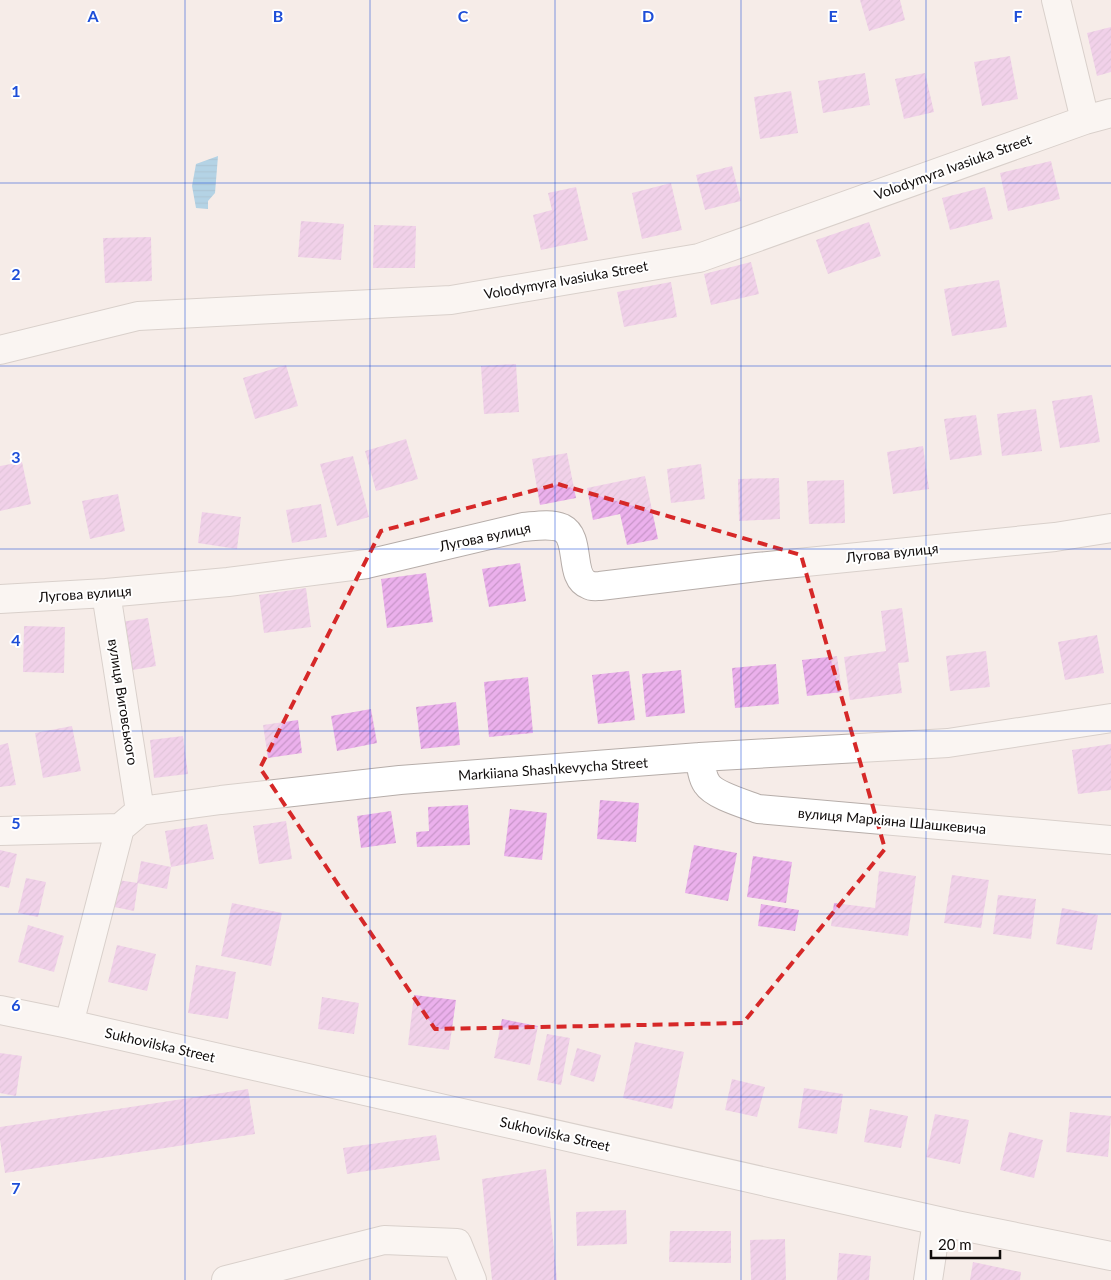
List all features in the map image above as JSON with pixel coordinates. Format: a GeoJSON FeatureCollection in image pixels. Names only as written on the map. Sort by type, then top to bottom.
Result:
{"type":"FeatureCollection","features":[{"type":"Feature","properties":{"kind":"street"},"geometry":{"type":"LineString","coordinates":[[1056,0],[1104,116]]}},
{"type":"Feature","properties":{"kind":"street","name":"Volodymyra Ivasiuka Street"},"geometry":{"type":"LineString","coordinates":[[0,350],[138,316],[451,300],[699,258],[1104,116]]}},
{"type":"Feature","properties":{"kind":"street","name":"Лугова вулиця"},"geometry":{"type":"LineString","coordinates":[[0,599],[106,593],[228,582],[367,564],[523,527],[547,525],[561,528],[568,533],[572,539],[580,578],[589,586],[1055,537],[1111,528]]}},
{"type":"Feature","properties":{"kind":"street","name":"вулиця Виговського"},"geometry":{"type":"LineString","coordinates":[[106,593],[130,819]]}},
{"type":"Feature","properties":{"kind":"street","name":"Markiiana Shashkevycha Street"},"geometry":{"type":"LineString","coordinates":[[0,831],[130,819],[221,800],[400,780],[700,757],[948,743],[1111,718]]}},
{"type":"Feature","properties":{"kind":"street","name":"вулиця Маркіяна Шашкевича"},"geometry":{"type":"LineString","coordinates":[[700,757],[703,777],[708,786],[718,793],[758,808],[1111,840]]}},
{"type":"Feature","properties":{"kind":"street"},"geometry":{"type":"LineString","coordinates":[[68,1024],[130,819]]}},
{"type":"Feature","properties":{"kind":"street","name":"Sukhovilska Street"},"geometry":{"type":"LineString","coordinates":[[0,1010],[937,1221],[1111,1256]]}},
{"type":"Feature","properties":{"kind":"street"},"geometry":{"type":"LineString","coordinates":[[928,1280],[937,1221]]}},
{"type":"Feature","properties":{"kind":"street"},"geometry":{"type":"LineString","coordinates":[[226,1280],[384,1240],[457,1243],[472,1280]]}},
{"type":"Feature","properties":{"kind":"highlighted area"},"geometry":{"type":"Polygon","coordinates":[[[558,484],[801,555],[885,849],[743,1023],[435,1029],[260,768],[381,531],[558,484]]]}},
{"type":"Feature","properties":{"kind":"water"},"geometry":{"type":"Polygon","coordinates":[[[218,156],[215,193],[208,201],[208,209],[196,208],[192,186],[196,164],[218,156]]]}},
{"type":"Feature","properties":{"kind":"building"},"geometry":{"type":"Polygon","coordinates":[[[860,0],[900,0],[905,20],[869,31],[860,0]]]}},
{"type":"Feature","properties":{"kind":"building"},"geometry":{"type":"Polygon","coordinates":[[[1111,27],[1111,72],[1097,76],[1087,33],[1111,27]]]}},
{"type":"Feature","properties":{"kind":"building"},"geometry":{"type":"Polygon","coordinates":[[[1010,56],[1018,99],[982,106],[974,62],[1010,56]]]}},
{"type":"Feature","properties":{"kind":"building"},"geometry":{"type":"Polygon","coordinates":[[[865,73],[870,105],[823,113],[818,81],[865,73]]]}},
{"type":"Feature","properties":{"kind":"building"},"geometry":{"type":"Polygon","coordinates":[[[925,73],[934,112],[904,119],[895,79],[925,73]]]}},
{"type":"Feature","properties":{"kind":"building"},"geometry":{"type":"Polygon","coordinates":[[[791,91],[798,133],[760,139],[754,97],[791,91]]]}},
{"type":"Feature","properties":{"kind":"building"},"geometry":{"type":"Polygon","coordinates":[[[1051,161],[1060,199],[1008,211],[1000,173],[1051,161]]]}},
{"type":"Feature","properties":{"kind":"building"},"geometry":{"type":"Polygon","coordinates":[[[732,166],[741,201],[705,210],[696,175],[732,166]]]}},
{"type":"Feature","properties":{"kind":"building"},"geometry":{"type":"Polygon","coordinates":[[[671,183],[682,230],[642,239],[632,193],[671,183]]]}},
{"type":"Feature","properties":{"kind":"building"},"geometry":{"type":"Polygon","coordinates":[[[576,187],[588,240],[541,250],[533,215],[552,210],[548,193],[576,187]]]}},
{"type":"Feature","properties":{"kind":"building"},"geometry":{"type":"Polygon","coordinates":[[[985,187],[993,219],[950,230],[942,198],[985,187]]]}},
{"type":"Feature","properties":{"kind":"building"},"geometry":{"type":"Polygon","coordinates":[[[301,221],[344,224],[341,260],[298,257],[301,221]]]}},
{"type":"Feature","properties":{"kind":"building"},"geometry":{"type":"Polygon","coordinates":[[[869,222],[881,256],[828,274],[816,240],[869,222]]]}},
{"type":"Feature","properties":{"kind":"building"},"geometry":{"type":"Polygon","coordinates":[[[374,225],[416,226],[415,268],[373,268],[374,225]]]}},
{"type":"Feature","properties":{"kind":"building"},"geometry":{"type":"Polygon","coordinates":[[[151,237],[152,281],[105,283],[103,238],[151,237]]]}},
{"type":"Feature","properties":{"kind":"building"},"geometry":{"type":"Polygon","coordinates":[[[751,262],[759,294],[711,305],[704,274],[751,262]]]}},
{"type":"Feature","properties":{"kind":"building"},"geometry":{"type":"Polygon","coordinates":[[[999,280],[1007,327],[952,336],[944,289],[999,280]]]}},
{"type":"Feature","properties":{"kind":"building"},"geometry":{"type":"Polygon","coordinates":[[[671,282],[677,317],[624,327],[617,292],[671,282]]]}},
{"type":"Feature","properties":{"kind":"building"},"geometry":{"type":"Polygon","coordinates":[[[516,364],[519,412],[484,414],[481,366],[516,364]]]}},
{"type":"Feature","properties":{"kind":"building"},"geometry":{"type":"Polygon","coordinates":[[[286,365],[298,406],[255,419],[243,378],[286,365]]]}},
{"type":"Feature","properties":{"kind":"building"},"geometry":{"type":"Polygon","coordinates":[[[1092,395],[1100,442],[1060,448],[1052,401],[1092,395]]]}},
{"type":"Feature","properties":{"kind":"building"},"geometry":{"type":"Polygon","coordinates":[[[1036,409],[1042,451],[1002,456],[997,414],[1036,409]]]}},
{"type":"Feature","properties":{"kind":"building"},"geometry":{"type":"Polygon","coordinates":[[[976,415],[982,455],[950,460],[944,419],[976,415]]]}},
{"type":"Feature","properties":{"kind":"building"},"geometry":{"type":"Polygon","coordinates":[[[406,439],[418,479],[376,491],[365,451],[406,439]]]}},
{"type":"Feature","properties":{"kind":"building"},"geometry":{"type":"Polygon","coordinates":[[[923,446],[929,489],[893,494],[887,452],[923,446]]]}},
{"type":"Feature","properties":{"kind":"building"},"geometry":{"type":"Polygon","coordinates":[[[567,453],[576,498],[540,505],[532,459],[567,453]]]}},
{"type":"Feature","properties":{"kind":"building"},"geometry":{"type":"Polygon","coordinates":[[[353,456],[369,517],[337,526],[320,464],[353,456]]]}},
{"type":"Feature","properties":{"kind":"building"},"geometry":{"type":"Polygon","coordinates":[[[22,462],[31,504],[0,511],[0,466],[22,462]]]}},
{"type":"Feature","properties":{"kind":"building"},"geometry":{"type":"Polygon","coordinates":[[[701,464],[705,499],[671,503],[667,469],[701,464]]]}},
{"type":"Feature","properties":{"kind":"building"},"geometry":{"type":"Polygon","coordinates":[[[645,476],[658,539],[627,545],[620,514],[593,520],[587,488],[645,476]]]}},
{"type":"Feature","properties":{"kind":"building"},"geometry":{"type":"Polygon","coordinates":[[[779,478],[780,519],[739,521],[738,479],[779,478]]]}},
{"type":"Feature","properties":{"kind":"building"},"geometry":{"type":"Polygon","coordinates":[[[844,480],[845,523],[809,524],[807,481],[844,480]]]}},
{"type":"Feature","properties":{"kind":"building"},"geometry":{"type":"Polygon","coordinates":[[[118,494],[125,531],[90,539],[82,501],[118,494]]]}},
{"type":"Feature","properties":{"kind":"building"},"geometry":{"type":"Polygon","coordinates":[[[321,504],[327,537],[292,543],[286,510],[321,504]]]}},
{"type":"Feature","properties":{"kind":"building"},"geometry":{"type":"Polygon","coordinates":[[[202,512],[241,517],[237,549],[198,543],[202,512]]]}},
{"type":"Feature","properties":{"kind":"building"},"geometry":{"type":"Polygon","coordinates":[[[520,563],[526,601],[489,607],[482,569],[520,563]]]}},
{"type":"Feature","properties":{"kind":"building"},"geometry":{"type":"Polygon","coordinates":[[[426,573],[433,622],[387,628],[381,579],[426,573]]]}},
{"type":"Feature","properties":{"kind":"building"},"geometry":{"type":"Polygon","coordinates":[[[306,588],[311,627],[264,633],[259,595],[306,588]]]}},
{"type":"Feature","properties":{"kind":"building"},"geometry":{"type":"Polygon","coordinates":[[[902,608],[909,662],[898,663],[902,693],[850,700],[844,657],[886,651],[881,611],[902,608]]]}},
{"type":"Feature","properties":{"kind":"building"},"geometry":{"type":"Polygon","coordinates":[[[148,618],[156,666],[127,671],[120,622],[148,618]]]}},
{"type":"Feature","properties":{"kind":"building"},"geometry":{"type":"Polygon","coordinates":[[[24,626],[65,627],[64,673],[23,672],[24,626]]]}},
{"type":"Feature","properties":{"kind":"building"},"geometry":{"type":"Polygon","coordinates":[[[1097,635],[1104,673],[1065,680],[1058,642],[1097,635]]]}},
{"type":"Feature","properties":{"kind":"building"},"geometry":{"type":"Polygon","coordinates":[[[986,651],[990,687],[950,691],[946,656],[986,651]]]}},
{"type":"Feature","properties":{"kind":"building"},"geometry":{"type":"Polygon","coordinates":[[[837,656],[842,692],[807,696],[802,660],[837,656]]]}},
{"type":"Feature","properties":{"kind":"building"},"geometry":{"type":"Polygon","coordinates":[[[776,664],[779,704],[735,708],[732,668],[776,664]]]}},
{"type":"Feature","properties":{"kind":"building"},"geometry":{"type":"Polygon","coordinates":[[[681,670],[685,713],[646,717],[642,674],[681,670]]]}},
{"type":"Feature","properties":{"kind":"building"},"geometry":{"type":"Polygon","coordinates":[[[629,671],[635,720],[598,724],[592,675],[629,671]]]}},
{"type":"Feature","properties":{"kind":"building"},"geometry":{"type":"Polygon","coordinates":[[[528,677],[533,733],[489,737],[484,682],[528,677]]]}},
{"type":"Feature","properties":{"kind":"building"},"geometry":{"type":"Polygon","coordinates":[[[456,702],[460,745],[421,749],[416,707],[456,702]]]}},
{"type":"Feature","properties":{"kind":"building"},"geometry":{"type":"Polygon","coordinates":[[[371,709],[377,743],[337,751],[331,716],[371,709]]]}},
{"type":"Feature","properties":{"kind":"building"},"geometry":{"type":"Polygon","coordinates":[[[298,720],[302,753],[268,758],[263,725],[298,720]]]}},
{"type":"Feature","properties":{"kind":"building"},"geometry":{"type":"Polygon","coordinates":[[[72,726],[81,771],[43,778],[35,733],[72,726]]]}},
{"type":"Feature","properties":{"kind":"building"},"geometry":{"type":"Polygon","coordinates":[[[183,736],[188,774],[154,778],[150,740],[183,736]]]}},
{"type":"Feature","properties":{"kind":"building"},"geometry":{"type":"Polygon","coordinates":[[[8,743],[16,785],[0,787],[0,745],[8,743]]]}},
{"type":"Feature","properties":{"kind":"building"},"geometry":{"type":"Polygon","coordinates":[[[1111,744],[1111,790],[1078,794],[1072,750],[1111,744]]]}},
{"type":"Feature","properties":{"kind":"building"},"geometry":{"type":"Polygon","coordinates":[[[600,800],[639,803],[636,842],[597,839],[600,800]]]}},
{"type":"Feature","properties":{"kind":"building"},"geometry":{"type":"Polygon","coordinates":[[[468,805],[470,845],[417,847],[416,832],[429,831],[428,807],[468,805]]]}},
{"type":"Feature","properties":{"kind":"building"},"geometry":{"type":"Polygon","coordinates":[[[510,809],[547,813],[542,860],[504,856],[510,809]]]}},
{"type":"Feature","properties":{"kind":"building"},"geometry":{"type":"Polygon","coordinates":[[[391,811],[396,843],[361,848],[357,816],[391,811]]]}},
{"type":"Feature","properties":{"kind":"building"},"geometry":{"type":"Polygon","coordinates":[[[286,821],[292,859],[259,864],[253,826],[286,821]]]}},
{"type":"Feature","properties":{"kind":"building"},"geometry":{"type":"Polygon","coordinates":[[[207,824],[214,859],[171,867],[165,831],[207,824]]]}},
{"type":"Feature","properties":{"kind":"building"},"geometry":{"type":"Polygon","coordinates":[[[694,845],[737,853],[728,901],[685,893],[694,845]]]}},
{"type":"Feature","properties":{"kind":"building"},"geometry":{"type":"Polygon","coordinates":[[[0,850],[17,854],[9,888],[0,886],[0,850]]]}},
{"type":"Feature","properties":{"kind":"building"},"geometry":{"type":"Polygon","coordinates":[[[753,856],[792,862],[786,903],[747,897],[753,856]]]}},
{"type":"Feature","properties":{"kind":"building"},"geometry":{"type":"Polygon","coordinates":[[[141,861],[171,867],[167,889],[137,883],[141,861]]]}},
{"type":"Feature","properties":{"kind":"building"},"geometry":{"type":"Polygon","coordinates":[[[879,871],[916,876],[908,936],[831,926],[834,903],[875,908],[879,871]]]}},
{"type":"Feature","properties":{"kind":"building"},"geometry":{"type":"Polygon","coordinates":[[[952,875],[989,880],[981,928],[944,923],[952,875]]]}},
{"type":"Feature","properties":{"kind":"building"},"geometry":{"type":"Polygon","coordinates":[[[26,878],[46,882],[38,917],[18,913],[26,878]]]}},
{"type":"Feature","properties":{"kind":"building"},"geometry":{"type":"Polygon","coordinates":[[[118,880],[138,883],[134,911],[114,907],[118,880]]]}},
{"type":"Feature","properties":{"kind":"building"},"geometry":{"type":"Polygon","coordinates":[[[998,895],[1036,899],[1031,939],[993,934],[998,895]]]}},
{"type":"Feature","properties":{"kind":"building"},"geometry":{"type":"Polygon","coordinates":[[[232,903],[282,913],[271,966],[221,956],[232,903]]]}},
{"type":"Feature","properties":{"kind":"building"},"geometry":{"type":"Polygon","coordinates":[[[761,904],[799,910],[795,931],[758,926],[761,904]]]}},
{"type":"Feature","properties":{"kind":"building"},"geometry":{"type":"Polygon","coordinates":[[[1062,908],[1098,915],[1092,950],[1056,944],[1062,908]]]}},
{"type":"Feature","properties":{"kind":"building"},"geometry":{"type":"Polygon","coordinates":[[[28,925],[64,936],[54,972],[18,962],[28,925]]]}},
{"type":"Feature","properties":{"kind":"building"},"geometry":{"type":"Polygon","coordinates":[[[117,945],[156,954],[147,991],[108,982],[117,945]]]}},
{"type":"Feature","properties":{"kind":"building"},"geometry":{"type":"Polygon","coordinates":[[[196,965],[236,972],[228,1019],[188,1013],[196,965]]]}},
{"type":"Feature","properties":{"kind":"building"},"geometry":{"type":"Polygon","coordinates":[[[414,995],[456,1000],[449,1050],[408,1045],[414,995]]]}},
{"type":"Feature","properties":{"kind":"building"},"geometry":{"type":"Polygon","coordinates":[[[322,997],[359,1003],[354,1034],[318,1029],[322,997]]]}},
{"type":"Feature","properties":{"kind":"building"},"geometry":{"type":"Polygon","coordinates":[[[502,1019],[538,1026],[530,1065],[494,1058],[502,1019]]]}},
{"type":"Feature","properties":{"kind":"building"},"geometry":{"type":"Polygon","coordinates":[[[547,1034],[570,1038],[561,1085],[537,1080],[547,1034]]]}},
{"type":"Feature","properties":{"kind":"building"},"geometry":{"type":"Polygon","coordinates":[[[635,1042],[684,1052],[672,1109],[623,1098],[635,1042]]]}},
{"type":"Feature","properties":{"kind":"building"},"geometry":{"type":"Polygon","coordinates":[[[577,1048],[601,1055],[594,1082],[570,1075],[577,1048]]]}},
{"type":"Feature","properties":{"kind":"building"},"geometry":{"type":"Polygon","coordinates":[[[0,1053],[22,1056],[16,1096],[0,1093],[0,1053]]]}},
{"type":"Feature","properties":{"kind":"building"},"geometry":{"type":"Polygon","coordinates":[[[732,1079],[765,1087],[757,1117],[725,1110],[732,1079]]]}},
{"type":"Feature","properties":{"kind":"building"},"geometry":{"type":"Polygon","coordinates":[[[804,1088],[843,1094],[837,1134],[798,1128],[804,1088]]]}},
{"type":"Feature","properties":{"kind":"building"},"geometry":{"type":"Polygon","coordinates":[[[248,1089],[255,1134],[5,1173],[0,1127],[248,1089]]]}},
{"type":"Feature","properties":{"kind":"building"},"geometry":{"type":"Polygon","coordinates":[[[870,1109],[908,1116],[901,1148],[864,1142],[870,1109]]]}},
{"type":"Feature","properties":{"kind":"building"},"geometry":{"type":"Polygon","coordinates":[[[1070,1112],[1111,1116],[1108,1157],[1066,1152],[1070,1112]]]}},
{"type":"Feature","properties":{"kind":"building"},"geometry":{"type":"Polygon","coordinates":[[[935,1114],[969,1120],[960,1164],[926,1157],[935,1114]]]}},
{"type":"Feature","properties":{"kind":"building"},"geometry":{"type":"Polygon","coordinates":[[[1009,1132],[1043,1140],[1034,1178],[1000,1170],[1009,1132]]]}},
{"type":"Feature","properties":{"kind":"building"},"geometry":{"type":"Polygon","coordinates":[[[436,1135],[440,1160],[347,1174],[343,1148],[436,1135]]]}},
{"type":"Feature","properties":{"kind":"building"},"geometry":{"type":"Polygon","coordinates":[[[546,1169],[557,1280],[492,1280],[482,1179],[546,1169]]]}},
{"type":"Feature","properties":{"kind":"building"},"geometry":{"type":"Polygon","coordinates":[[[626,1210],[627,1244],[577,1246],[576,1212],[626,1210]]]}},
{"type":"Feature","properties":{"kind":"building"},"geometry":{"type":"Polygon","coordinates":[[[670,1231],[731,1231],[731,1263],[669,1262],[670,1231]]]}},
{"type":"Feature","properties":{"kind":"building"},"geometry":{"type":"Polygon","coordinates":[[[785,1239],[786,1280],[751,1280],[750,1240],[785,1239]]]}},
{"type":"Feature","properties":{"kind":"building"},"geometry":{"type":"Polygon","coordinates":[[[839,1253],[871,1256],[869,1280],[837,1280],[839,1253]]]}},
{"type":"Feature","properties":{"kind":"building"},"geometry":{"type":"Polygon","coordinates":[[[973,1262],[1021,1272],[1020,1280],[970,1280],[973,1262]]]}}]}
